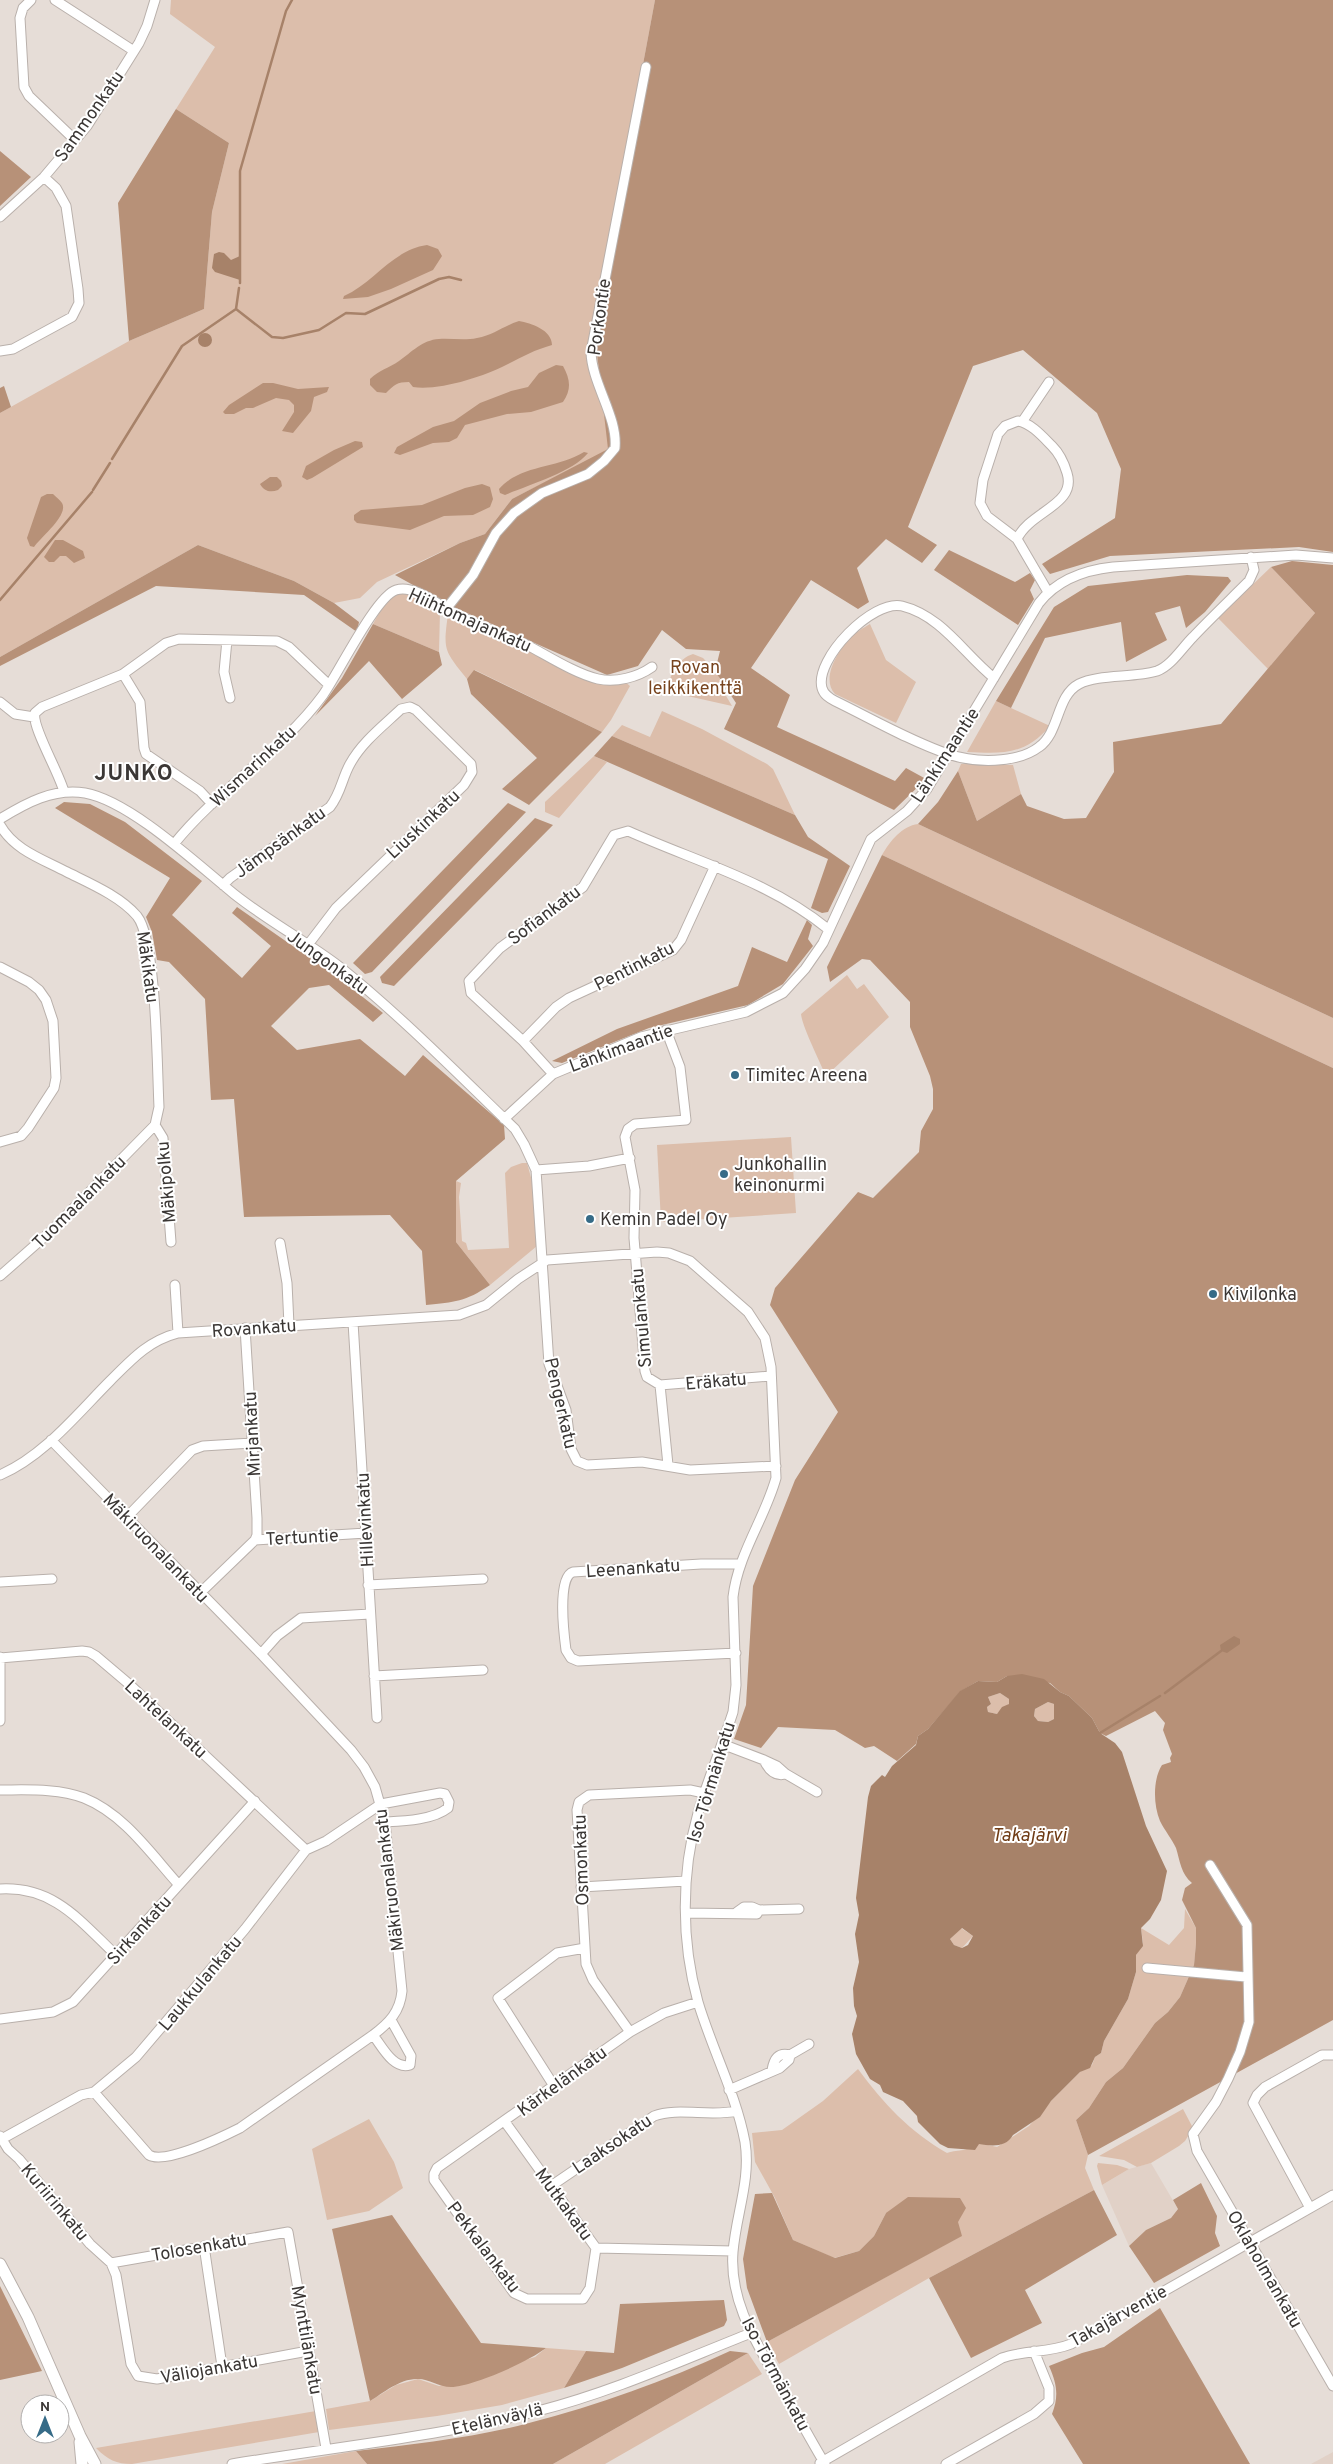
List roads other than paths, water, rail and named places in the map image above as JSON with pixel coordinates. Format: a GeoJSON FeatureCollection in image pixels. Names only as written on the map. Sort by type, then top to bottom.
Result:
{"type":"FeatureCollection","features":[{"type":"Feature","properties":{"kind":"main road"},"geometry":{"type":"LineString","coordinates":[[0,2264],[28,2317],[80,2436],[95,2464]]}},
{"type":"Feature","properties":{"kind":"main road"},"geometry":{"type":"LineString","coordinates":[[80,2436],[82,2464]]}},
{"type":"Feature","properties":{"kind":"street"},"geometry":{"type":"LineString","coordinates":[[31,0],[23,8],[20,18],[24,87],[29,96],[75,140]]}},
{"type":"Feature","properties":{"kind":"street"},"geometry":{"type":"LineString","coordinates":[[55,0],[134,51]]}},
{"type":"Feature","properties":{"kind":"street","name":"Sammonkatu"},"geometry":{"type":"LineString","coordinates":[[0,218],[44,177],[75,140],[134,51],[147,26],[155,0]]}},
{"type":"Feature","properties":{"kind":"street","name":"Porkontie"},"geometry":{"type":"LineString","coordinates":[[446,609],[474,576],[496,533],[514,513],[542,493],[588,474],[614,448],[611,423],[593,366],[591,352],[646,67]]}},
{"type":"Feature","properties":{"kind":"street"},"geometry":{"type":"LineString","coordinates":[[0,351],[13,349],[72,317],[77,310],[78,289],[66,206],[56,188],[44,177]]}},
{"type":"Feature","properties":{"kind":"street"},"geometry":{"type":"LineString","coordinates":[[1022,422],[1049,382]]}},
{"type":"Feature","properties":{"kind":"street"},"geometry":{"type":"LineString","coordinates":[[1017,539],[1025,525],[1062,498],[1069,482],[1067,471],[1059,455],[1033,428],[1022,422],[1009,423],[998,434],[979,498],[984,513],[1017,539],[1048,592]]}},
{"type":"Feature","properties":{"kind":"street","name":"Länkimaantie"},"geometry":{"type":"LineString","coordinates":[[504,1119],[553,1074],[641,1037],[746,1012],[776,998],[790,987],[823,943],[871,839],[918,800],[948,754],[1030,617],[1048,592],[1068,580],[1097,569],[1252,557],[1296,555],[1333,558]]}},
{"type":"Feature","properties":{"kind":"street"},"geometry":{"type":"LineString","coordinates":[[994,678],[976,664],[956,639],[940,625],[909,608],[898,605],[882,608],[846,635],[832,654],[821,681],[824,692],[828,697],[948,754],[981,759],[1016,758],[1040,747],[1045,741],[1054,728],[1068,695],[1076,686],[1090,681],[1135,676],[1159,670],[1249,581],[1254,570],[1252,557]]}},
{"type":"Feature","properties":{"kind":"street","name":"Hiihtomajankatu"},"geometry":{"type":"LineString","coordinates":[[329,685],[376,607],[391,592],[398,590],[411,590],[446,609],[598,679],[634,677],[652,667]]}},
{"type":"Feature","properties":{"kind":"street"},"geometry":{"type":"LineString","coordinates":[[64,792],[34,718],[36,711],[124,674],[174,640],[283,643],[329,685]]}},
{"type":"Feature","properties":{"kind":"street"},"geometry":{"type":"LineString","coordinates":[[227,640],[224,672],[230,698]]}},
{"type":"Feature","properties":{"kind":"street"},"geometry":{"type":"LineString","coordinates":[[124,674],[140,702],[146,754],[200,791],[212,804]]}},
{"type":"Feature","properties":{"kind":"street","name":"Wismarinkatu"},"geometry":{"type":"LineString","coordinates":[[174,844],[212,804],[270,753],[304,719],[329,685]]}},
{"type":"Feature","properties":{"kind":"street"},"geometry":{"type":"LineString","coordinates":[[0,702],[15,714],[34,718]]}},
{"type":"Feature","properties":{"kind":"street","name":"Jämpsänkatu"},"geometry":{"type":"LineString","coordinates":[[224,885],[230,878],[330,807],[338,797],[349,765],[359,749],[401,709],[407,707]]}},
{"type":"Feature","properties":{"kind":"street","name":"Liuskinkatu"},"geometry":{"type":"LineString","coordinates":[[307,946],[327,918],[464,785],[472,772],[471,764],[432,724],[416,710],[407,707]]}},
{"type":"Feature","properties":{"kind":"street","name":"Jungonkatu"},"geometry":{"type":"LineString","coordinates":[[0,819],[37,798],[64,792],[85,793],[112,802],[174,844],[224,885],[307,946],[338,966],[380,1000],[515,1129],[536,1170],[543,1262]]}},
{"type":"Feature","properties":{"kind":"street","name":"Mäkikatu"},"geometry":{"type":"LineString","coordinates":[[0,825],[12,843],[103,891],[130,910],[142,923],[146,935],[153,987],[159,1107],[155,1125]]}},
{"type":"Feature","properties":{"kind":"street","name":"Sofiankatu"},"geometry":{"type":"LineString","coordinates":[[553,1074],[523,1041],[471,993],[469,981],[500,948],[582,887],[614,835],[628,831],[766,887],[809,913],[828,929]]}},
{"type":"Feature","properties":{"kind":"street","name":"Pentinkatu"},"geometry":{"type":"LineString","coordinates":[[523,1041],[556,1007],[569,998],[673,950],[680,943],[715,866]]}},
{"type":"Feature","properties":{"kind":"street"},"geometry":{"type":"LineString","coordinates":[[0,967],[29,982],[39,990],[46,1000],[53,1020],[56,1078],[54,1088],[21,1136],[0,1142]]}},
{"type":"Feature","properties":{"kind":"street","name":"Simulankatu"},"geometry":{"type":"LineString","coordinates":[[666,1030],[680,1067],[686,1120],[633,1125],[625,1137],[635,1190],[635,1252],[645,1371],[647,1378],[660,1385],[668,1466]]}},
{"type":"Feature","properties":{"kind":"street","name":"Mäkipolku"},"geometry":{"type":"LineString","coordinates":[[155,1125],[164,1138],[171,1242]]}},
{"type":"Feature","properties":{"kind":"street","name":"Tuomaalankatu"},"geometry":{"type":"LineString","coordinates":[[0,1276],[51,1232],[155,1125]]}},
{"type":"Feature","properties":{"kind":"street"},"geometry":{"type":"LineString","coordinates":[[536,1170],[589,1166],[630,1158]]}},
{"type":"Feature","properties":{"kind":"street"},"geometry":{"type":"LineString","coordinates":[[280,1243],[287,1283],[289,1326]]}},
{"type":"Feature","properties":{"kind":"street","name":"Iso-Törmänkatu"},"geometry":{"type":"LineString","coordinates":[[543,1262],[560,1258],[635,1252],[669,1253],[690,1261],[735,1299],[757,1324],[765,1338],[771,1376],[776,1478],[771,1495],[741,1564],[734,1597],[736,1694],[733,1712],[704,1793],[690,1847],[686,1881],[686,1913],[691,1971],[698,2002],[737,2111],[744,2139],[747,2169],[733,2251],[734,2282],[751,2333],[822,2463]]}},
{"type":"Feature","properties":{"kind":"street","name":"Rovankatu"},"geometry":{"type":"LineString","coordinates":[[0,1475],[23,1462],[51,1440],[142,1349],[164,1337],[245,1328],[459,1314],[476,1310],[496,1298],[518,1279],[543,1262]]}},
{"type":"Feature","properties":{"kind":"street","name":"Pengerkatu"},"geometry":{"type":"LineString","coordinates":[[543,1262],[550,1371],[566,1410],[570,1444],[575,1459],[579,1463],[587,1465],[642,1462],[690,1470],[776,1466]]}},
{"type":"Feature","properties":{"kind":"street"},"geometry":{"type":"LineString","coordinates":[[174,1285],[178,1334]]}},
{"type":"Feature","properties":{"kind":"street","name":"Hillevinkatu"},"geometry":{"type":"LineString","coordinates":[[353,1322],[377,1718]]}},
{"type":"Feature","properties":{"kind":"street","name":"Mirjankatu"},"geometry":{"type":"LineString","coordinates":[[245,1328],[257,1528],[255,1540]]}},
{"type":"Feature","properties":{"kind":"street","name":"Eräkatu"},"geometry":{"type":"LineString","coordinates":[[660,1385],[771,1376]]}},
{"type":"Feature","properties":{"kind":"street","name":"Mäkiruonalankatu"},"geometry":{"type":"LineString","coordinates":[[51,1440],[261,1654],[351,1750],[364,1768],[381,1804],[386,1822],[402,1991],[401,2002],[391,2020],[373,2035],[240,2128],[220,2138],[162,2157],[153,2158],[142,2150],[94,2092]]}},
{"type":"Feature","properties":{"kind":"street"},"geometry":{"type":"LineString","coordinates":[[127,1517],[192,1450],[203,1446],[252,1443]]}},
{"type":"Feature","properties":{"kind":"street","name":"Tertuntie"},"geometry":{"type":"LineString","coordinates":[[200,1593],[255,1540],[366,1533]]}},
{"type":"Feature","properties":{"kind":"street","name":"Leenankatu"},"geometry":{"type":"LineString","coordinates":[[736,1653],[578,1661],[571,1658],[566,1650],[562,1588],[566,1576],[572,1572],[701,1564],[741,1564]]}},
{"type":"Feature","properties":{"kind":"street"},"geometry":{"type":"LineString","coordinates":[[0,1582],[52,1579]]}},
{"type":"Feature","properties":{"kind":"street"},"geometry":{"type":"LineString","coordinates":[[368,1585],[483,1579]]}},
{"type":"Feature","properties":{"kind":"street"},"geometry":{"type":"LineString","coordinates":[[261,1654],[279,1633],[301,1618],[370,1614]]}},
{"type":"Feature","properties":{"kind":"street","name":"Lahtelankatu"},"geometry":{"type":"LineString","coordinates":[[0,1657],[92,1653],[129,1684],[306,1850]]}},
{"type":"Feature","properties":{"kind":"street"},"geometry":{"type":"LineString","coordinates":[[0,1657],[0,1721]]}},
{"type":"Feature","properties":{"kind":"street"},"geometry":{"type":"LineString","coordinates":[[374,1676],[484,1670]]}},
{"type":"Feature","properties":{"kind":"street"},"geometry":{"type":"LineString","coordinates":[[722,1744],[764,1760],[768,1770],[775,1774],[786,1774],[817,1792]]}},
{"type":"Feature","properties":{"kind":"street"},"geometry":{"type":"LineString","coordinates":[[0,1790],[68,1794],[96,1804],[124,1825],[179,1885]]}},
{"type":"Feature","properties":{"kind":"street","name":"Osmonkatu"},"geometry":{"type":"LineString","coordinates":[[630,2032],[593,1980],[586,1964],[577,1810],[584,1797],[690,1790],[704,1793]]}},
{"type":"Feature","properties":{"kind":"street"},"geometry":{"type":"LineString","coordinates":[[381,1804],[440,1792],[449,1799],[448,1808],[440,1812],[408,1820],[386,1822]]}},
{"type":"Feature","properties":{"kind":"street","name":"Sirkankatu"},"geometry":{"type":"LineString","coordinates":[[0,2019],[53,2012],[67,2006],[81,1995],[255,1801]]}},
{"type":"Feature","properties":{"kind":"street","name":"Laukkulankatu"},"geometry":{"type":"LineString","coordinates":[[0,2138],[81,2095],[94,2092],[136,2057],[240,1934],[306,1850],[326,1841],[381,1804]]}},
{"type":"Feature","properties":{"kind":"street"},"geometry":{"type":"LineString","coordinates":[[1147,1968],[1246,1977],[1246,1925],[1210,1865]]}},
{"type":"Feature","properties":{"kind":"street"},"geometry":{"type":"LineString","coordinates":[[582,1888],[686,1881]]}},
{"type":"Feature","properties":{"kind":"street"},"geometry":{"type":"LineString","coordinates":[[0,1889],[30,1892],[54,1900],[116,1955]]}},
{"type":"Feature","properties":{"kind":"street"},"geometry":{"type":"LineString","coordinates":[[686,1913],[736,1912],[757,1914],[759,1910],[799,1909]]}},
{"type":"Feature","properties":{"kind":"street"},"geometry":{"type":"LineString","coordinates":[[554,2086],[498,1998],[557,1953],[585,1948]]}},
{"type":"Feature","properties":{"kind":"street","name":"Oklaholmankatu"},"geometry":{"type":"LineString","coordinates":[[1246,1977],[1247,2031],[1216,2102],[1192,2134],[1197,2151],[1333,2386]]}},
{"type":"Feature","properties":{"kind":"street","name":"Kärkelänkatu"},"geometry":{"type":"LineString","coordinates":[[434,2174],[437,2168],[505,2122],[630,2032],[664,2014],[698,2002]]}},
{"type":"Feature","properties":{"kind":"street"},"geometry":{"type":"LineString","coordinates":[[373,2035],[396,2063],[402,2066],[410,2064],[411,2056],[391,2020]]}},
{"type":"Feature","properties":{"kind":"street"},"geometry":{"type":"LineString","coordinates":[[729,2090],[786,2064],[790,2055],[809,2044]]}},
{"type":"Feature","properties":{"kind":"street"},"geometry":{"type":"LineString","coordinates":[[1310,2208],[1253,2105],[1257,2094],[1265,2087],[1322,2055],[1333,2055]]}},
{"type":"Feature","properties":{"kind":"street","name":"Laaksokatu"},"geometry":{"type":"LineString","coordinates":[[551,2186],[654,2116],[663,2113],[710,2114],[737,2111]]}},
{"type":"Feature","properties":{"kind":"street","name":"Mutkakatu"},"geometry":{"type":"LineString","coordinates":[[505,2122],[596,2248],[733,2251]]}},
{"type":"Feature","properties":{"kind":"street","name":"Kuriirinkatu"},"geometry":{"type":"LineString","coordinates":[[0,2138],[90,2244],[111,2263]]}},
{"type":"Feature","properties":{"kind":"street","name":"Pekkalankatu"},"geometry":{"type":"LineString","coordinates":[[434,2174],[435,2181],[504,2279],[520,2297],[527,2299],[583,2299],[590,2291],[596,2248]]}},
{"type":"Feature","properties":{"kind":"street","name":"Takajärventie"},"geometry":{"type":"LineString","coordinates":[[822,2463],[1002,2358],[1013,2354],[1059,2348],[1071,2344],[1333,2195]]}},
{"type":"Feature","properties":{"kind":"street","name":"Tolosenkatu"},"geometry":{"type":"LineString","coordinates":[[111,2263],[288,2232]]}},
{"type":"Feature","properties":{"kind":"street","name":"Mynttilänkatu"},"geometry":{"type":"LineString","coordinates":[[288,2232],[326,2448]]}},
{"type":"Feature","properties":{"kind":"street"},"geometry":{"type":"LineString","coordinates":[[204,2246],[222,2366]]}},
{"type":"Feature","properties":{"kind":"street","name":"Väliojankatu"},"geometry":{"type":"LineString","coordinates":[[111,2263],[116,2275],[131,2364],[136,2375],[143,2378],[157,2379],[308,2351]]}},
{"type":"Feature","properties":{"kind":"street","name":"Etelänväylä"},"geometry":{"type":"LineString","coordinates":[[232,2464],[326,2448],[448,2431],[538,2411],[633,2381],[751,2333]]}},
{"type":"Feature","properties":{"kind":"street"},"geometry":{"type":"LineString","coordinates":[[946,2464],[1034,2414],[1049,2402],[1049,2388],[1034,2351]]}},
{"type":"Feature","properties":{"kind":"water"},"geometry":{"type":"Polygon","coordinates":[[[224,253],[231,260],[240,256],[240,280],[215,272],[212,268],[214,254],[224,253]]]}},
{"type":"Feature","properties":{"kind":"water"},"geometry":{"type":"Polygon","coordinates":[[[205,333],[210,335],[212,340],[210,345],[205,347],[200,345],[198,340],[200,335],[205,333]]]}},
{"type":"Feature","properties":{"kind":"water"},"geometry":{"type":"Polygon","coordinates":[[[1234,1636],[1240,1639],[1240,1644],[1227,1653],[1221,1651],[1220,1645],[1234,1636]]]}},
{"type":"Feature","properties":{"kind":"water","name":"Takajärvi"},"geometry":{"type":"Polygon","coordinates":[[[1022,1674],[1044,1679],[1060,1692],[1069,1696],[1092,1718],[1100,1733],[1115,1743],[1122,1752],[1146,1826],[1167,1871],[1161,1900],[1150,1919],[1141,1928],[1143,1946],[1136,1955],[1136,1972],[1128,1999],[1104,2041],[1101,2053],[1095,2057],[1090,2068],[1080,2072],[1051,2101],[1040,2117],[1006,2142],[993,2145],[979,2144],[975,2150],[948,2148],[940,2144],[918,2122],[917,2116],[903,2101],[883,2092],[880,2085],[870,2079],[856,2054],[852,2034],[857,2016],[854,2006],[853,1988],[859,1962],[855,1934],[859,1915],[856,1898],[868,1797],[871,1786],[882,1775],[885,1777],[892,1766],[916,1745],[918,1736],[928,1729],[960,1691],[978,1681],[997,1682],[1007,1676],[1022,1674]],[[1000,1693],[988,1697],[991,1704],[987,1707],[988,1712],[997,1714],[1002,1707],[1009,1704],[1009,1699],[1000,1693]],[[1048,1702],[1035,1709],[1034,1716],[1038,1721],[1048,1722],[1054,1719],[1054,1704],[1048,1702]],[[962,1928],[950,1939],[954,1945],[962,1948],[968,1945],[973,1936],[962,1928]]]}},
{"type":"Feature","properties":{"kind":"waterway"},"geometry":{"type":"LineString","coordinates":[[240,283],[240,171],[286,11],[292,0]]}},
{"type":"Feature","properties":{"kind":"waterway"},"geometry":{"type":"LineString","coordinates":[[236,309],[272,337],[283,338],[319,330],[346,313],[365,314],[439,279],[449,277],[461,280]]}},
{"type":"Feature","properties":{"kind":"waterway"},"geometry":{"type":"LineString","coordinates":[[112,459],[182,346],[236,309],[239,288]]}},
{"type":"Feature","properties":{"kind":"waterway"},"geometry":{"type":"LineString","coordinates":[[93,490],[110,463]]}},
{"type":"Feature","properties":{"kind":"waterway"},"geometry":{"type":"LineString","coordinates":[[0,600],[92,492]]}},
{"type":"Feature","properties":{"kind":"waterway"},"geometry":{"type":"LineString","coordinates":[[1165,1693],[1221,1651]]}},
{"type":"Feature","properties":{"kind":"waterway"},"geometry":{"type":"LineString","coordinates":[[1100,1733],[1160,1696]]}},
{"type":"Feature","properties":{"kind":"place","name":"Timitec Areena"},"geometry":{"type":"Point","coordinates":[735,1075]}},
{"type":"Feature","properties":{"kind":"place","name":"Junkohallin keinonurmi"},"geometry":{"type":"Point","coordinates":[724,1174]}},
{"type":"Feature","properties":{"kind":"place","name":"Kemin Padel Oy"},"geometry":{"type":"Point","coordinates":[590,1219]}},
{"type":"Feature","properties":{"kind":"place","name":"Kivilonka"},"geometry":{"type":"Point","coordinates":[1213,1294]}},
{"type":"Feature","properties":{"kind":"district","name":"JUNKO"},"geometry":{"type":"Point","coordinates":[134,772]}},
{"type":"Feature","properties":{"kind":"park label","name":"Rovan leikkikenttä"},"geometry":{"type":"Point","coordinates":[695,678]}}]}
